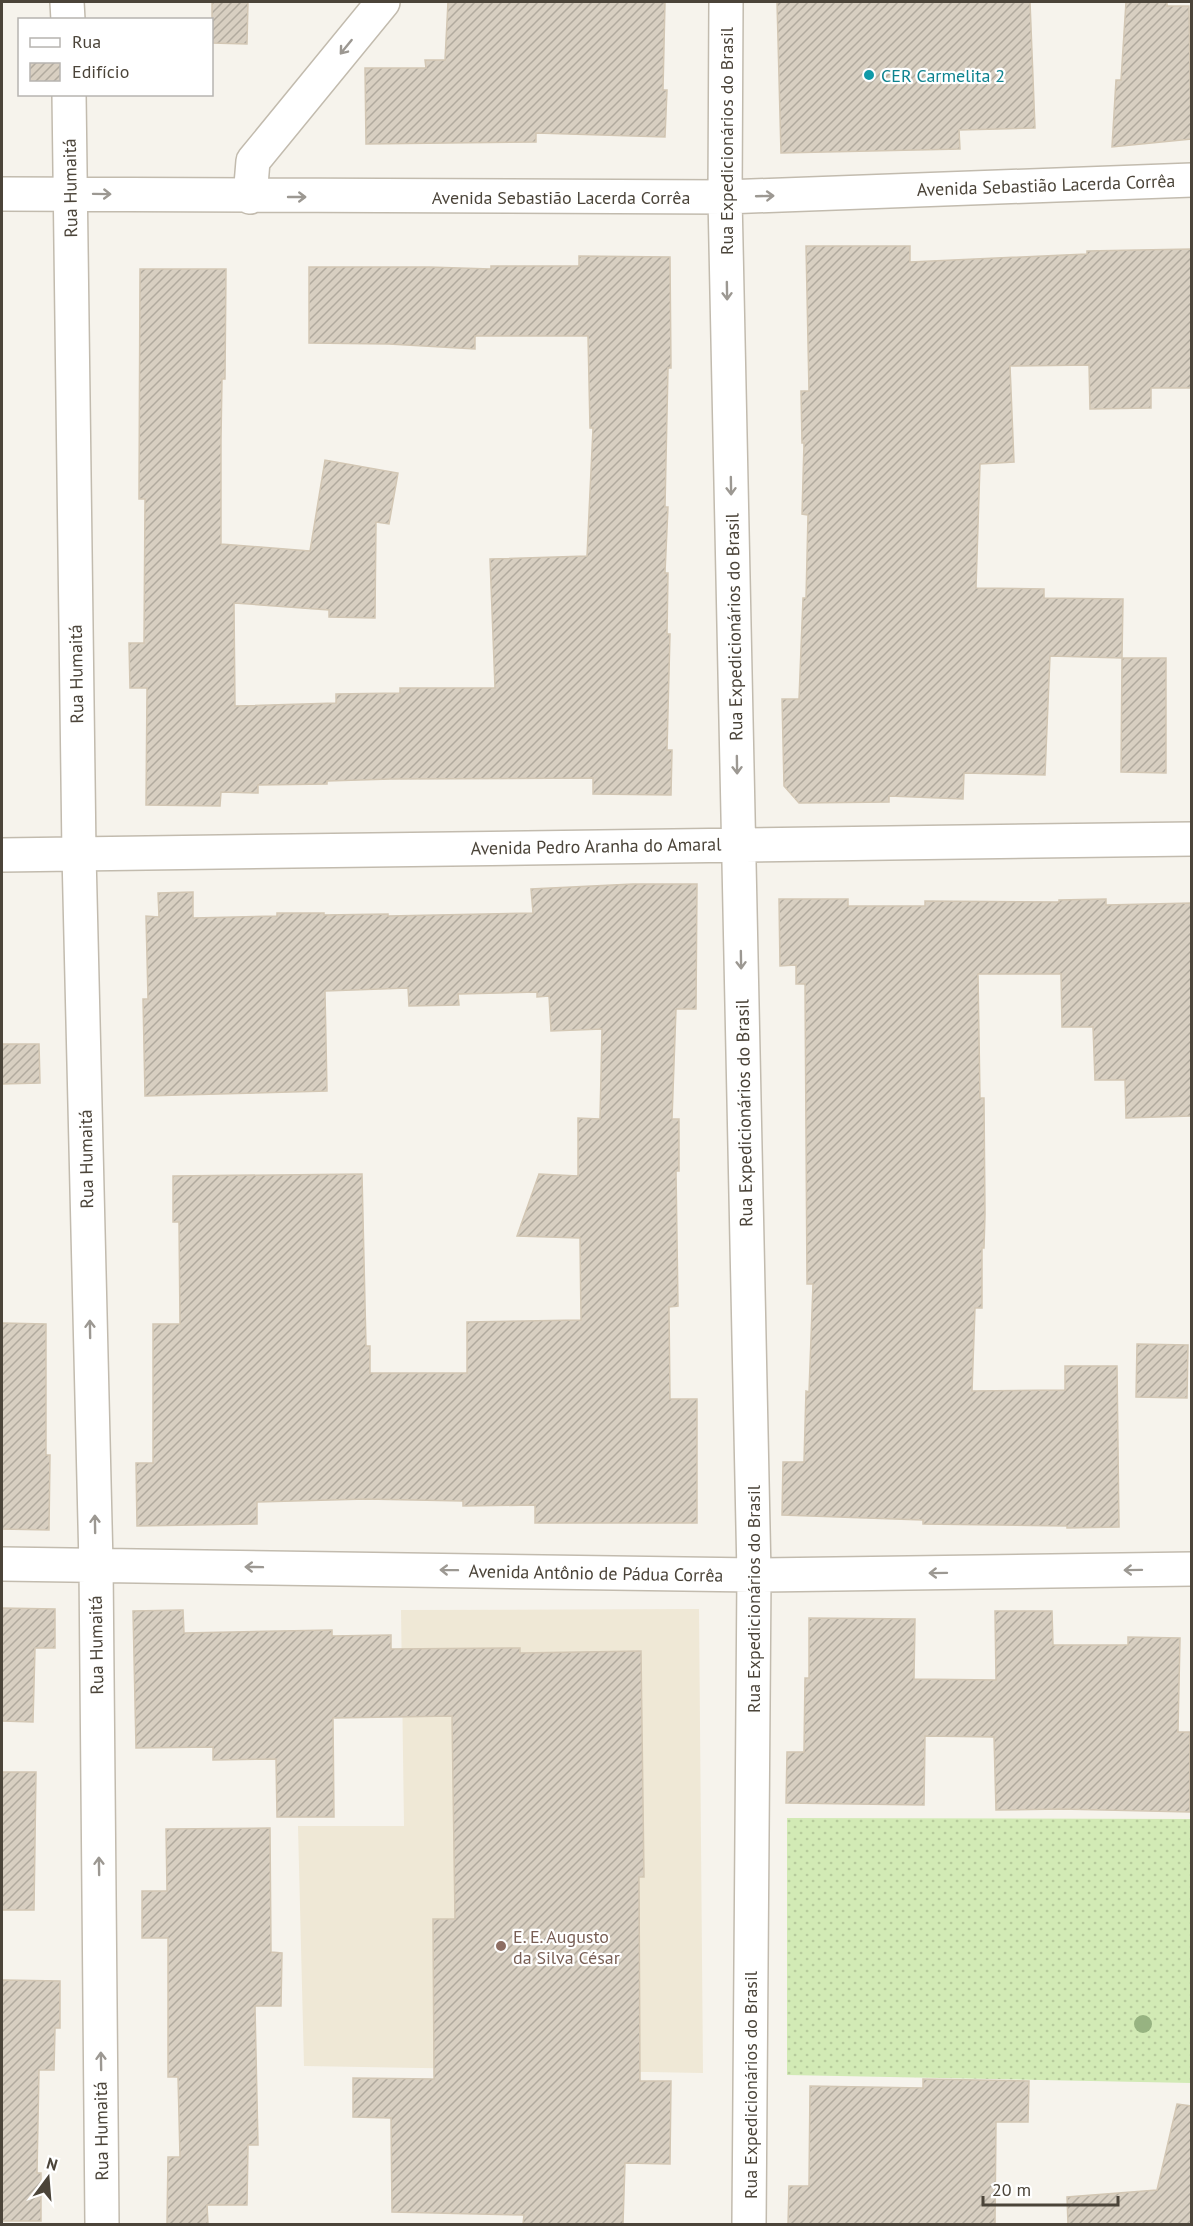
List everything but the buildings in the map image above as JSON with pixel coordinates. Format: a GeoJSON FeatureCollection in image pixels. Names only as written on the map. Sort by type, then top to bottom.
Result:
{"type":"FeatureCollection","features":[{"type":"Feature","properties":{"kind":"street"},"geometry":{"type":"LineString","coordinates":[[68,2],[68,18]]}},
{"type":"Feature","properties":{"kind":"street"},"geometry":{"type":"LineString","coordinates":[[250,196],[253,161],[383,2]]}},
{"type":"Feature","properties":{"kind":"street","name":"Rua Expedicionários do Brasil"},"geometry":{"type":"LineString","coordinates":[[726,2],[725,198],[754,1575],[749,2224]]}},
{"type":"Feature","properties":{"kind":"street","name":"Rua Humaitá"},"geometry":{"type":"LineString","coordinates":[[69,96],[79,854],[96,1565],[102,2224]]}},
{"type":"Feature","properties":{"kind":"street","name":"Avenida Sebastião Lacerda Corrêa"},"geometry":{"type":"LineString","coordinates":[[2,194],[725,198],[1191,180]]}},
{"type":"Feature","properties":{"kind":"street","name":"Avenida Pedro Aranha do Amaral"},"geometry":{"type":"LineString","coordinates":[[2,855],[1191,839]]}},
{"type":"Feature","properties":{"kind":"street","name":"Avenida Antônio de Pádua Corrêa"},"geometry":{"type":"LineString","coordinates":[[2,1564],[754,1575],[1191,1569]]}},
{"type":"Feature","properties":{"kind":"shaded area","name":"E. E. Augusto da Silva César"},"geometry":{"type":"Polygon","coordinates":[[[699,1609],[703,2073],[304,2066],[298,1826],[404,1826],[401,1610],[699,1609]]]}},
{"type":"Feature","properties":{"kind":"green space"},"geometry":{"type":"Polygon","coordinates":[[[787,1818],[1191,1819],[1191,2083],[787,2075],[787,1818]]]}},
{"type":"Feature","properties":{"kind":"place","name":"CER Carmelita 2"},"geometry":{"type":"Point","coordinates":[869,75]}},
{"type":"Feature","properties":{"kind":"place","name":"E. E. Augusto da Silva César"},"geometry":{"type":"Point","coordinates":[501,1946]}}]}
